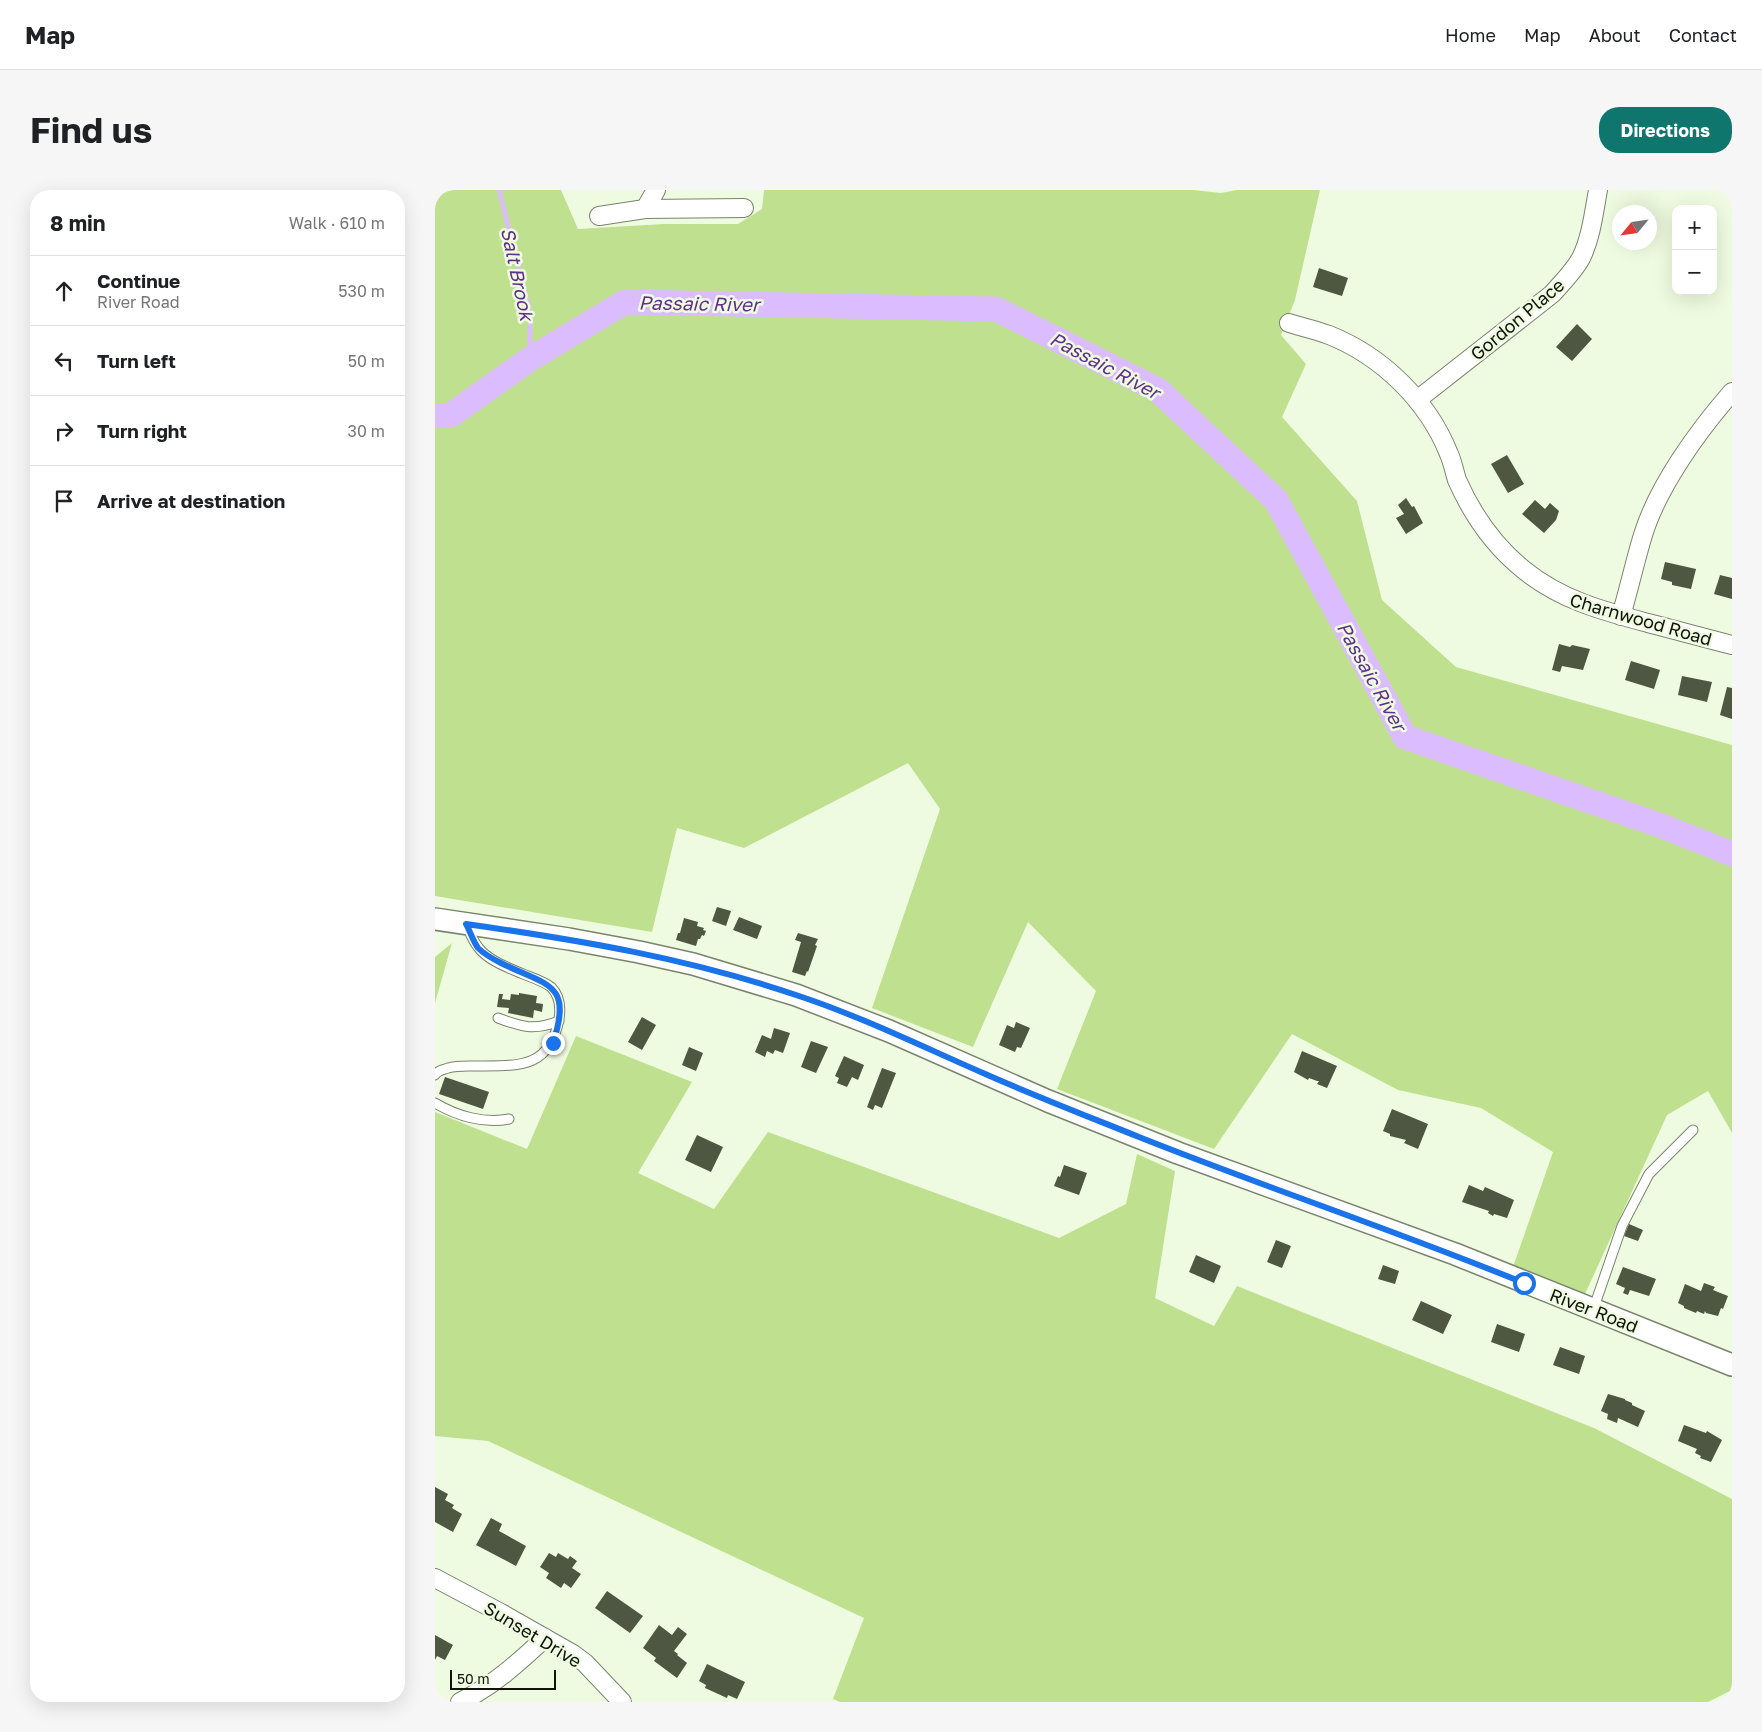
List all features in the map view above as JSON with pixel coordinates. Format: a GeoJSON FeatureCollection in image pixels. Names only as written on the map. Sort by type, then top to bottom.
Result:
{"type":"FeatureCollection","features":[{"type":"Feature","properties":{"kind":"street"},"geometry":{"type":"LineString","coordinates":[[645,210],[656,190]]}},
{"type":"Feature","properties":{"kind":"street","name":"Gordon Place"},"geometry":{"type":"LineString","coordinates":[[1417,400],[1552,294],[1569,275],[1581,259],[1588,241],[1598,190]]}},
{"type":"Feature","properties":{"kind":"street"},"geometry":{"type":"LineString","coordinates":[[599,216],[645,210],[744,208]]}},
{"type":"Feature","properties":{"kind":"street","name":"Charnwood Road"},"geometry":{"type":"LineString","coordinates":[[1289,323],[1328,334],[1363,352],[1399,380],[1417,400],[1440,434],[1470,505],[1491,537],[1506,554],[1536,579],[1583,605],[1732,645]]}},
{"type":"Feature","properties":{"kind":"street"},"geometry":{"type":"LineString","coordinates":[[1621,616],[1643,533],[1655,506],[1677,466],[1700,431],[1732,392]]}},
{"type":"Feature","properties":{"kind":"street","name":"River Road"},"geometry":{"type":"LineString","coordinates":[[435,920],[569,939],[639,952],[701,967],[795,995],[889,1031],[1040,1097],[1169,1149],[1455,1254],[1732,1365]]}},
{"type":"Feature","properties":{"kind":"street","name":"Sunset Drive"},"geometry":{"type":"LineString","coordinates":[[435,1578],[573,1654],[585,1663],[622,1702]]}},
{"type":"Feature","properties":{"kind":"street"},"geometry":{"type":"LineString","coordinates":[[460,1702],[494,1683],[515,1667],[545,1638]]}},
{"type":"Feature","properties":{"kind":"lane"},"geometry":{"type":"LineString","coordinates":[[435,1075],[437,1072],[454,1066],[502,1066],[521,1064],[534,1060],[546,1052],[553,1043],[559,1021],[560,1000],[555,991],[549,985],[492,958],[478,948],[466,924]]}},
{"type":"Feature","properties":{"kind":"lane"},"geometry":{"type":"LineString","coordinates":[[498,1018],[520,1026],[533,1028],[547,1026],[559,1021]]}},
{"type":"Feature","properties":{"kind":"lane"},"geometry":{"type":"LineString","coordinates":[[435,1103],[448,1111],[479,1120],[500,1121],[509,1119]]}},
{"type":"Feature","properties":{"kind":"lane"},"geometry":{"type":"LineString","coordinates":[[1593,1310],[1622,1226],[1649,1174],[1693,1130]]}},
{"type":"Feature","properties":{"kind":"green space"},"geometry":{"type":"Polygon","coordinates":[[[435,190],[561,190],[578,229],[664,224],[738,224],[762,209],[764,190],[1193,190],[1221,193],[1237,190],[1320,190],[1295,300],[1281,335],[1306,364],[1282,417],[1357,501],[1382,600],[1456,667],[1732,745],[1732,1133],[1708,1091],[1667,1115],[1585,1294],[1513,1267],[1553,1152],[1481,1108],[1398,1090],[1292,1034],[1214,1149],[1057,1089],[1096,991],[1028,922],[973,1047],[872,1008],[940,809],[908,763],[744,848],[677,828],[652,932],[435,896],[435,190]]]}},
{"type":"Feature","properties":{"kind":"green space"},"geometry":{"type":"Polygon","coordinates":[[[452,943],[435,1003],[435,957],[452,943]]]}},
{"type":"Feature","properties":{"kind":"green space"},"geometry":{"type":"Polygon","coordinates":[[[576,1036],[692,1082],[638,1173],[714,1209],[768,1132],[1059,1238],[1126,1204],[1137,1154],[1175,1171],[1155,1298],[1214,1326],[1237,1286],[1594,1428],[1732,1499],[1732,1690],[1708,1702],[840,1702],[833,1699],[864,1618],[488,1441],[435,1436],[435,1112],[527,1149],[576,1036]]]}},
{"type":"Feature","properties":{"kind":"building"},"geometry":{"type":"Polygon","coordinates":[[[1319,268],[1348,278],[1342,296],[1313,287],[1319,268]]]}},
{"type":"Feature","properties":{"kind":"building"},"geometry":{"type":"Polygon","coordinates":[[[1577,324],[1592,339],[1572,361],[1556,347],[1577,324]]]}},
{"type":"Feature","properties":{"kind":"building"},"geometry":{"type":"Polygon","coordinates":[[[1507,455],[1524,484],[1508,493],[1491,464],[1507,455]]]}},
{"type":"Feature","properties":{"kind":"building"},"geometry":{"type":"Polygon","coordinates":[[[1406,498],[1412,507],[1414,506],[1423,523],[1406,534],[1396,518],[1404,514],[1398,505],[1406,498]]]}},
{"type":"Feature","properties":{"kind":"building"},"geometry":{"type":"Polygon","coordinates":[[[1535,500],[1545,509],[1550,503],[1559,511],[1556,520],[1544,533],[1522,514],[1535,500]]]}},
{"type":"Feature","properties":{"kind":"building"},"geometry":{"type":"Polygon","coordinates":[[[1665,562],[1696,569],[1691,589],[1672,585],[1672,582],[1661,579],[1665,562]]]}},
{"type":"Feature","properties":{"kind":"building"},"geometry":{"type":"Polygon","coordinates":[[[1720,575],[1732,578],[1732,599],[1714,594],[1720,575]]]}},
{"type":"Feature","properties":{"kind":"building"},"geometry":{"type":"Polygon","coordinates":[[[1559,644],[1590,649],[1583,670],[1562,666],[1560,672],[1552,670],[1559,644]]]}},
{"type":"Feature","properties":{"kind":"building"},"geometry":{"type":"Polygon","coordinates":[[[1631,661],[1660,670],[1654,689],[1625,680],[1631,661]]]}},
{"type":"Feature","properties":{"kind":"building"},"geometry":{"type":"Polygon","coordinates":[[[1682,676],[1712,682],[1707,702],[1678,695],[1682,676]]]}},
{"type":"Feature","properties":{"kind":"building"},"geometry":{"type":"Polygon","coordinates":[[[1727,687],[1732,688],[1732,719],[1720,715],[1727,687]]]}},
{"type":"Feature","properties":{"kind":"building"},"geometry":{"type":"Polygon","coordinates":[[[717,907],[731,911],[726,926],[712,921],[717,907]]]}},
{"type":"Feature","properties":{"kind":"building"},"geometry":{"type":"Polygon","coordinates":[[[739,917],[762,926],[757,939],[733,930],[739,917]]]}},
{"type":"Feature","properties":{"kind":"building"},"geometry":{"type":"Polygon","coordinates":[[[684,918],[698,922],[697,926],[704,928],[703,930],[706,931],[704,936],[702,935],[698,939],[696,946],[676,940],[684,918]]]}},
{"type":"Feature","properties":{"kind":"building"},"geometry":{"type":"Polygon","coordinates":[[[798,933],[818,939],[808,972],[805,976],[792,972],[801,942],[795,940],[798,933]]]}},
{"type":"Feature","properties":{"kind":"building"},"geometry":{"type":"Polygon","coordinates":[[[519,993],[537,996],[536,1003],[543,1004],[542,1012],[534,1010],[533,1018],[508,1013],[509,1008],[497,1007],[499,994],[503,994],[502,999],[510,1000],[511,994],[519,995],[519,993]]]}},
{"type":"Feature","properties":{"kind":"building"},"geometry":{"type":"Polygon","coordinates":[[[642,1017],[656,1025],[642,1050],[628,1042],[642,1017]]]}},
{"type":"Feature","properties":{"kind":"building"},"geometry":{"type":"Polygon","coordinates":[[[1016,1022],[1030,1028],[1021,1048],[1017,1047],[1015,1052],[999,1045],[1007,1025],[1014,1028],[1016,1022]]]}},
{"type":"Feature","properties":{"kind":"building"},"geometry":{"type":"Polygon","coordinates":[[[774,1028],[790,1033],[783,1053],[775,1050],[773,1054],[767,1051],[765,1057],[755,1052],[762,1035],[771,1039],[774,1028]]]}},
{"type":"Feature","properties":{"kind":"building"},"geometry":{"type":"Polygon","coordinates":[[[811,1041],[828,1047],[816,1073],[801,1067],[811,1041]]]}},
{"type":"Feature","properties":{"kind":"building"},"geometry":{"type":"Polygon","coordinates":[[[689,1047],[703,1053],[696,1071],[682,1065],[689,1047]]]}},
{"type":"Feature","properties":{"kind":"building"},"geometry":{"type":"Polygon","coordinates":[[[1302,1051],[1337,1066],[1327,1088],[1317,1084],[1319,1081],[1309,1078],[1308,1080],[1294,1072],[1302,1051]]]}},
{"type":"Feature","properties":{"kind":"building"},"geometry":{"type":"Polygon","coordinates":[[[844,1056],[864,1065],[858,1080],[852,1077],[847,1087],[837,1083],[839,1078],[835,1076],[844,1056]]]}},
{"type":"Feature","properties":{"kind":"building"},"geometry":{"type":"Polygon","coordinates":[[[882,1068],[896,1073],[882,1108],[875,1105],[873,1110],[867,1107],[882,1068]]]}},
{"type":"Feature","properties":{"kind":"building"},"geometry":{"type":"Polygon","coordinates":[[[445,1077],[489,1092],[483,1109],[439,1094],[445,1077]]]}},
{"type":"Feature","properties":{"kind":"building"},"geometry":{"type":"Polygon","coordinates":[[[1392,1109],[1428,1124],[1418,1149],[1404,1143],[1406,1140],[1390,1136],[1390,1134],[1383,1131],[1392,1109]]]}},
{"type":"Feature","properties":{"kind":"building"},"geometry":{"type":"Polygon","coordinates":[[[697,1135],[723,1147],[711,1172],[685,1160],[697,1135]]]}},
{"type":"Feature","properties":{"kind":"building"},"geometry":{"type":"Polygon","coordinates":[[[1064,1165],[1087,1173],[1079,1195],[1054,1186],[1058,1176],[1060,1177],[1064,1165]]]}},
{"type":"Feature","properties":{"kind":"building"},"geometry":{"type":"Polygon","coordinates":[[[1469,1185],[1483,1191],[1485,1187],[1514,1200],[1507,1218],[1494,1214],[1493,1216],[1488,1213],[1489,1211],[1462,1202],[1469,1185]]]}},
{"type":"Feature","properties":{"kind":"building"},"geometry":{"type":"Polygon","coordinates":[[[1629,1224],[1643,1230],[1638,1241],[1624,1236],[1629,1224]]]}},
{"type":"Feature","properties":{"kind":"building"},"geometry":{"type":"Polygon","coordinates":[[[1276,1240],[1291,1246],[1282,1268],[1267,1262],[1276,1240]]]}},
{"type":"Feature","properties":{"kind":"building"},"geometry":{"type":"Polygon","coordinates":[[[1196,1255],[1221,1266],[1214,1283],[1189,1272],[1196,1255]]]}},
{"type":"Feature","properties":{"kind":"building"},"geometry":{"type":"Polygon","coordinates":[[[1383,1265],[1399,1271],[1395,1284],[1378,1279],[1383,1265]]]}},
{"type":"Feature","properties":{"kind":"building"},"geometry":{"type":"Polygon","coordinates":[[[1623,1267],[1656,1279],[1649,1296],[1630,1290],[1628,1295],[1623,1293],[1625,1288],[1616,1284],[1623,1267]]]}},
{"type":"Feature","properties":{"kind":"building"},"geometry":{"type":"Polygon","coordinates":[[[1704,1283],[1715,1287],[1713,1290],[1728,1296],[1718,1316],[1706,1313],[1705,1311],[1704,1314],[1697,1311],[1696,1313],[1678,1303],[1685,1284],[1701,1291],[1704,1283]]]}},
{"type":"Feature","properties":{"kind":"building"},"geometry":{"type":"Polygon","coordinates":[[[1421,1301],[1452,1315],[1443,1334],[1412,1320],[1421,1301]]]}},
{"type":"Feature","properties":{"kind":"building"},"geometry":{"type":"Polygon","coordinates":[[[1497,1324],[1525,1334],[1519,1352],[1491,1342],[1497,1324]]]}},
{"type":"Feature","properties":{"kind":"building"},"geometry":{"type":"Polygon","coordinates":[[[1560,1347],[1585,1356],[1579,1374],[1553,1365],[1560,1347]]]}},
{"type":"Feature","properties":{"kind":"building"},"geometry":{"type":"Polygon","coordinates":[[[1608,1394],[1625,1399],[1632,1403],[1632,1405],[1645,1411],[1638,1427],[1618,1418],[1617,1423],[1607,1419],[1608,1414],[1601,1411],[1608,1394]]]}},
{"type":"Feature","properties":{"kind":"building"},"geometry":{"type":"Polygon","coordinates":[[[1684,1425],[1706,1433],[1707,1431],[1722,1440],[1711,1462],[1700,1458],[1701,1456],[1695,1453],[1697,1449],[1678,1441],[1684,1425]]]}},
{"type":"Feature","properties":{"kind":"building"},"geometry":{"type":"Polygon","coordinates":[[[435,1487],[448,1494],[445,1500],[454,1505],[452,1508],[462,1514],[453,1532],[435,1522],[435,1487]]]}},
{"type":"Feature","properties":{"kind":"building"},"geometry":{"type":"Polygon","coordinates":[[[491,1518],[502,1524],[499,1531],[526,1546],[516,1566],[476,1545],[491,1518]]]}},
{"type":"Feature","properties":{"kind":"building"},"geometry":{"type":"Polygon","coordinates":[[[549,1553],[556,1557],[558,1553],[568,1559],[570,1556],[577,1561],[572,1568],[581,1574],[571,1588],[564,1583],[561,1588],[546,1578],[549,1573],[540,1567],[549,1553]]]}},
{"type":"Feature","properties":{"kind":"building"},"geometry":{"type":"Polygon","coordinates":[[[607,1591],[643,1616],[630,1633],[595,1608],[607,1591]]]}},
{"type":"Feature","properties":{"kind":"building"},"geometry":{"type":"Polygon","coordinates":[[[659,1625],[672,1635],[678,1627],[687,1634],[674,1651],[687,1663],[677,1678],[654,1661],[656,1658],[643,1648],[659,1625]]]}},
{"type":"Feature","properties":{"kind":"building"},"geometry":{"type":"Polygon","coordinates":[[[435,1635],[453,1645],[445,1660],[437,1656],[435,1660],[435,1635]]]}},
{"type":"Feature","properties":{"kind":"building"},"geometry":{"type":"Polygon","coordinates":[[[707,1664],[745,1682],[737,1699],[728,1695],[727,1698],[705,1688],[706,1685],[699,1681],[707,1664]]]}},
{"type":"Feature","properties":{"kind":"waterway","name":"Salt Brook"},"geometry":{"type":"LineString","coordinates":[[499,190],[530,312],[530,359]]}},
{"type":"Feature","properties":{"kind":"waterway","name":"Passaic River"},"geometry":{"type":"LineString","coordinates":[[435,416],[451,415],[530,359],[625,302],[996,309],[1158,390],[1276,500],[1405,737],[1662,826],[1732,854]]}},
{"type":"Feature","properties":{"kind":"route"},"geometry":{"type":"LineString","coordinates":[[553,1043],[560,1012],[560,1000],[555,991],[549,985],[492,958],[478,948],[466,924],[569,939],[639,952],[693,964],[795,995],[889,1031],[1048,1101],[1246,1178],[1455,1254],[1524,1283]]}}]}
